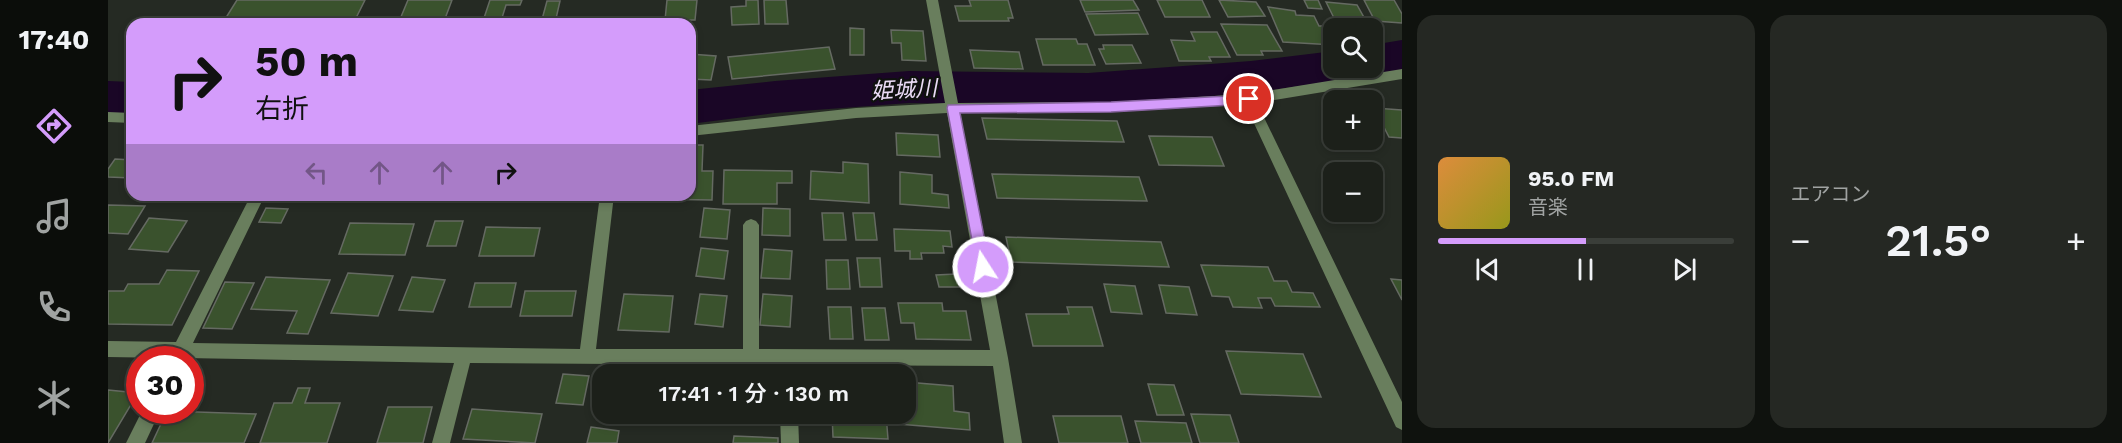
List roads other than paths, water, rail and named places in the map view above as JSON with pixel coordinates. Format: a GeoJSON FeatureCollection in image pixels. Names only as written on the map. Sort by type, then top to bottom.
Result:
{"type":"FeatureCollection","features":[{"type":"Feature","properties":{"kind":"street"},"geometry":{"type":"LineString","coordinates":[[932,0],[1000,358],[1013,443]]}},
{"type":"Feature","properties":{"kind":"street"},"geometry":{"type":"LineString","coordinates":[[696,130],[856,113],[953,108],[1111,107],[1249,99],[1402,74]]}},
{"type":"Feature","properties":{"kind":"street"},"geometry":{"type":"LineString","coordinates":[[1249,99],[1402,421]]}},
{"type":"Feature","properties":{"kind":"street"},"geometry":{"type":"LineString","coordinates":[[108,117],[126,118]]}},
{"type":"Feature","properties":{"kind":"street"},"geometry":{"type":"LineString","coordinates":[[182,346],[255,201]]}},
{"type":"Feature","properties":{"kind":"street"},"geometry":{"type":"LineString","coordinates":[[587,357],[606,201]]}},
{"type":"Feature","properties":{"kind":"street"},"geometry":{"type":"LineString","coordinates":[[751,225],[751,357]]}},
{"type":"Feature","properties":{"kind":"street"},"geometry":{"type":"LineString","coordinates":[[108,349],[126,351]]}},
{"type":"Feature","properties":{"kind":"street"},"geometry":{"type":"LineString","coordinates":[[204,355],[1000,358]]}},
{"type":"Feature","properties":{"kind":"street"},"geometry":{"type":"LineString","coordinates":[[441,443],[464,355]]}},
{"type":"Feature","properties":{"kind":"street"},"geometry":{"type":"LineString","coordinates":[[787,357],[787,364]]}},
{"type":"Feature","properties":{"kind":"street"},"geometry":{"type":"LineString","coordinates":[[135,443],[144,424]]}},
{"type":"Feature","properties":{"kind":"street"},"geometry":{"type":"LineString","coordinates":[[789,424],[790,443]]}},
{"type":"Feature","properties":{"kind":"waterway","name":"姫城川"},"geometry":{"type":"LineString","coordinates":[[1383,58],[1402,55]]}},
{"type":"Feature","properties":{"kind":"waterway","name":"姫城川"},"geometry":{"type":"LineString","coordinates":[[696,106],[775,97],[909,87],[1088,89],[1251,77],[1323,67]]}},
{"type":"Feature","properties":{"kind":"waterway","name":"姫城川"},"geometry":{"type":"LineString","coordinates":[[108,97],[126,98]]}}]}
